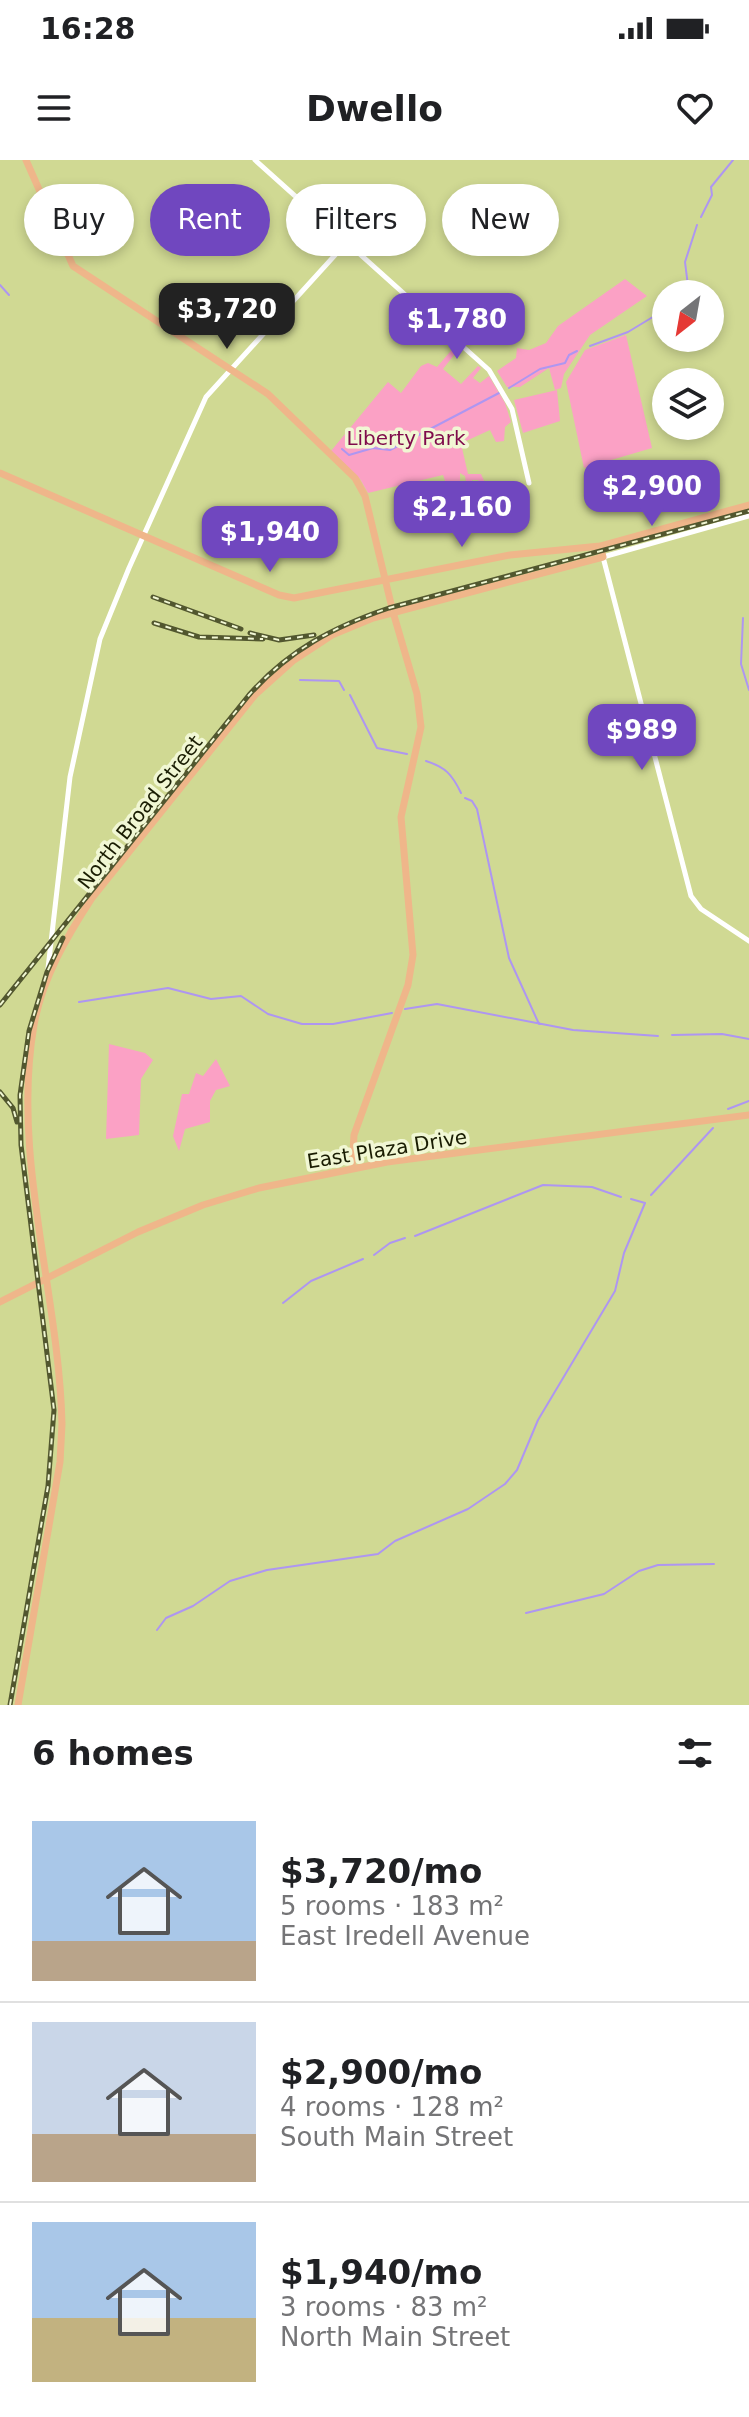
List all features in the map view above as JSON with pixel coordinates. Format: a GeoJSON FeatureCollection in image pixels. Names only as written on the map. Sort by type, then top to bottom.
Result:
{"type":"FeatureCollection","features":[{"type":"Feature","properties":{"kind":"main road"},"geometry":{"type":"LineString","coordinates":[[26,160],[73,266],[268,394],[360,484],[420,710],[420,744],[401,817],[413,955],[408,985],[354,1135],[352,1168]]}},
{"type":"Feature","properties":{"kind":"main road"},"geometry":{"type":"LineString","coordinates":[[0,473],[286,597],[510,555],[600,546],[749,505]]}},
{"type":"Feature","properties":{"kind":"main road"},"geometry":{"type":"LineString","coordinates":[[600,546],[603,557]]}},
{"type":"Feature","properties":{"kind":"main road","name":"North Broad Street"},"geometry":{"type":"LineString","coordinates":[[18,1705],[61,1450],[62,1401],[30,1137],[32,1044],[46,986],[73,927],[92,898],[264,684],[332,635],[393,612],[603,557]]}},
{"type":"Feature","properties":{"kind":"main road","name":"East Plaza Drive"},"geometry":{"type":"LineString","coordinates":[[0,1302],[123,1239],[203,1205],[259,1188],[352,1168],[749,1115]]}},
{"type":"Feature","properties":{"kind":"street"},"geometry":{"type":"LineString","coordinates":[[255,160],[286,188]]}},
{"type":"Feature","properties":{"kind":"street"},"geometry":{"type":"LineString","coordinates":[[46,986],[70,777],[97,650],[202,404],[332,256]]}},
{"type":"Feature","properties":{"kind":"street"},"geometry":{"type":"LineString","coordinates":[[362,256],[495,377],[512,409],[529,483]]}},
{"type":"Feature","properties":{"kind":"street"},"geometry":{"type":"LineString","coordinates":[[749,516],[603,557],[691,896],[701,909],[749,941]]}},
{"type":"Feature","properties":{"kind":"green space"},"geometry":{"type":"Polygon","coordinates":[[[625,279],[647,296],[590,335],[564,374],[561,388],[555,390],[549,368],[520,387],[507,387],[497,371],[516,358],[517,348],[529,350],[546,343],[558,326],[625,279]]]}},
{"type":"Feature","properties":{"kind":"green space"},"geometry":{"type":"Polygon","coordinates":[[[626,335],[652,448],[584,468],[566,382],[585,350],[626,335]]]}},
{"type":"Feature","properties":{"kind":"green space","name":"Liberty Park"},"geometry":{"type":"Polygon","coordinates":[[[455,346],[458,350],[443,369],[461,384],[478,366],[481,368],[473,378],[480,383],[489,376],[505,403],[511,422],[505,427],[504,441],[496,442],[490,430],[466,441],[462,448],[468,474],[481,474],[485,483],[481,485],[478,480],[472,480],[473,492],[468,493],[465,476],[460,473],[460,496],[451,498],[443,475],[368,493],[360,479],[331,451],[388,382],[401,393],[421,366],[428,363],[437,367],[455,346]]]}},
{"type":"Feature","properties":{"kind":"green space"},"geometry":{"type":"Polygon","coordinates":[[[557,390],[560,421],[523,433],[514,400],[557,390]]]}},
{"type":"Feature","properties":{"kind":"green space"},"geometry":{"type":"Polygon","coordinates":[[[109,1044],[145,1053],[153,1060],[141,1079],[139,1135],[106,1139],[109,1044]]]}},
{"type":"Feature","properties":{"kind":"green space"},"geometry":{"type":"Polygon","coordinates":[[[216,1059],[230,1086],[216,1090],[210,1101],[210,1122],[185,1129],[179,1151],[173,1136],[182,1094],[189,1094],[196,1073],[203,1076],[216,1059]]]}},
{"type":"Feature","properties":{"kind":"waterway"},"geometry":{"type":"LineString","coordinates":[[701,217],[712,195],[711,187],[733,160]]}},
{"type":"Feature","properties":{"kind":"waterway"},"geometry":{"type":"LineString","coordinates":[[687,280],[685,262],[697,225]]}},
{"type":"Feature","properties":{"kind":"waterway"},"geometry":{"type":"LineString","coordinates":[[0,285],[9,295]]}},
{"type":"Feature","properties":{"kind":"waterway"},"geometry":{"type":"LineString","coordinates":[[590,346],[628,332],[652,317]]}},
{"type":"Feature","properties":{"kind":"waterway"},"geometry":{"type":"LineString","coordinates":[[509,388],[540,369],[565,363],[569,355],[577,351]]}},
{"type":"Feature","properties":{"kind":"waterway"},"geometry":{"type":"LineString","coordinates":[[342,449],[349,455],[373,448],[390,450],[499,393]]}},
{"type":"Feature","properties":{"kind":"waterway"},"geometry":{"type":"LineString","coordinates":[[743,618],[741,664],[749,690]]}},
{"type":"Feature","properties":{"kind":"waterway"},"geometry":{"type":"LineString","coordinates":[[300,680],[339,681],[344,690]]}},
{"type":"Feature","properties":{"kind":"waterway"},"geometry":{"type":"LineString","coordinates":[[350,695],[377,748],[407,754]]}},
{"type":"Feature","properties":{"kind":"waterway"},"geometry":{"type":"LineString","coordinates":[[426,761],[447,772],[461,793]]}},
{"type":"Feature","properties":{"kind":"waterway"},"geometry":{"type":"LineString","coordinates":[[465,798],[472,801],[477,809],[509,958],[539,1024]]}},
{"type":"Feature","properties":{"kind":"waterway"},"geometry":{"type":"LineString","coordinates":[[79,1002],[168,988],[211,999],[241,996],[268,1014],[302,1024],[333,1024],[392,1013]]}},
{"type":"Feature","properties":{"kind":"waterway"},"geometry":{"type":"LineString","coordinates":[[405,1009],[437,1004],[573,1030],[658,1036]]}},
{"type":"Feature","properties":{"kind":"waterway"},"geometry":{"type":"LineString","coordinates":[[672,1035],[722,1034],[749,1039]]}},
{"type":"Feature","properties":{"kind":"waterway"},"geometry":{"type":"LineString","coordinates":[[728,1109],[749,1101]]}},
{"type":"Feature","properties":{"kind":"waterway"},"geometry":{"type":"LineString","coordinates":[[651,1195],[713,1128]]}},
{"type":"Feature","properties":{"kind":"waterway"},"geometry":{"type":"LineString","coordinates":[[415,1236],[543,1185],[592,1187],[621,1197]]}},
{"type":"Feature","properties":{"kind":"waterway"},"geometry":{"type":"LineString","coordinates":[[157,1630],[166,1618],[193,1606],[230,1581],[267,1570],[378,1554],[395,1541],[468,1509],[505,1484],[517,1470],[538,1420],[615,1291],[624,1253],[645,1203],[631,1199]]}},
{"type":"Feature","properties":{"kind":"waterway"},"geometry":{"type":"LineString","coordinates":[[374,1255],[390,1243],[405,1238]]}},
{"type":"Feature","properties":{"kind":"waterway"},"geometry":{"type":"LineString","coordinates":[[283,1303],[311,1281],[363,1259]]}},
{"type":"Feature","properties":{"kind":"waterway"},"geometry":{"type":"LineString","coordinates":[[526,1613],[604,1594],[639,1571],[658,1565],[714,1564]]}},
{"type":"Feature","properties":{"kind":"railway"},"geometry":{"type":"LineString","coordinates":[[0,1005],[249,695],[296,653],[349,623],[389,608],[749,511]]}},
{"type":"Feature","properties":{"kind":"railway"},"geometry":{"type":"LineString","coordinates":[[153,597],[241,629]]}},
{"type":"Feature","properties":{"kind":"railway"},"geometry":{"type":"LineString","coordinates":[[154,623],[199,637],[263,639]]}},
{"type":"Feature","properties":{"kind":"railway"},"geometry":{"type":"LineString","coordinates":[[250,633],[279,640],[314,635]]}},
{"type":"Feature","properties":{"kind":"railway"},"geometry":{"type":"LineString","coordinates":[[10,1705],[48,1486],[54,1410],[21,1145],[20,1095],[29,1031],[47,972],[63,938]]}},
{"type":"Feature","properties":{"kind":"railway"},"geometry":{"type":"LineString","coordinates":[[0,1092],[13,1108],[17,1122]]}}]}
